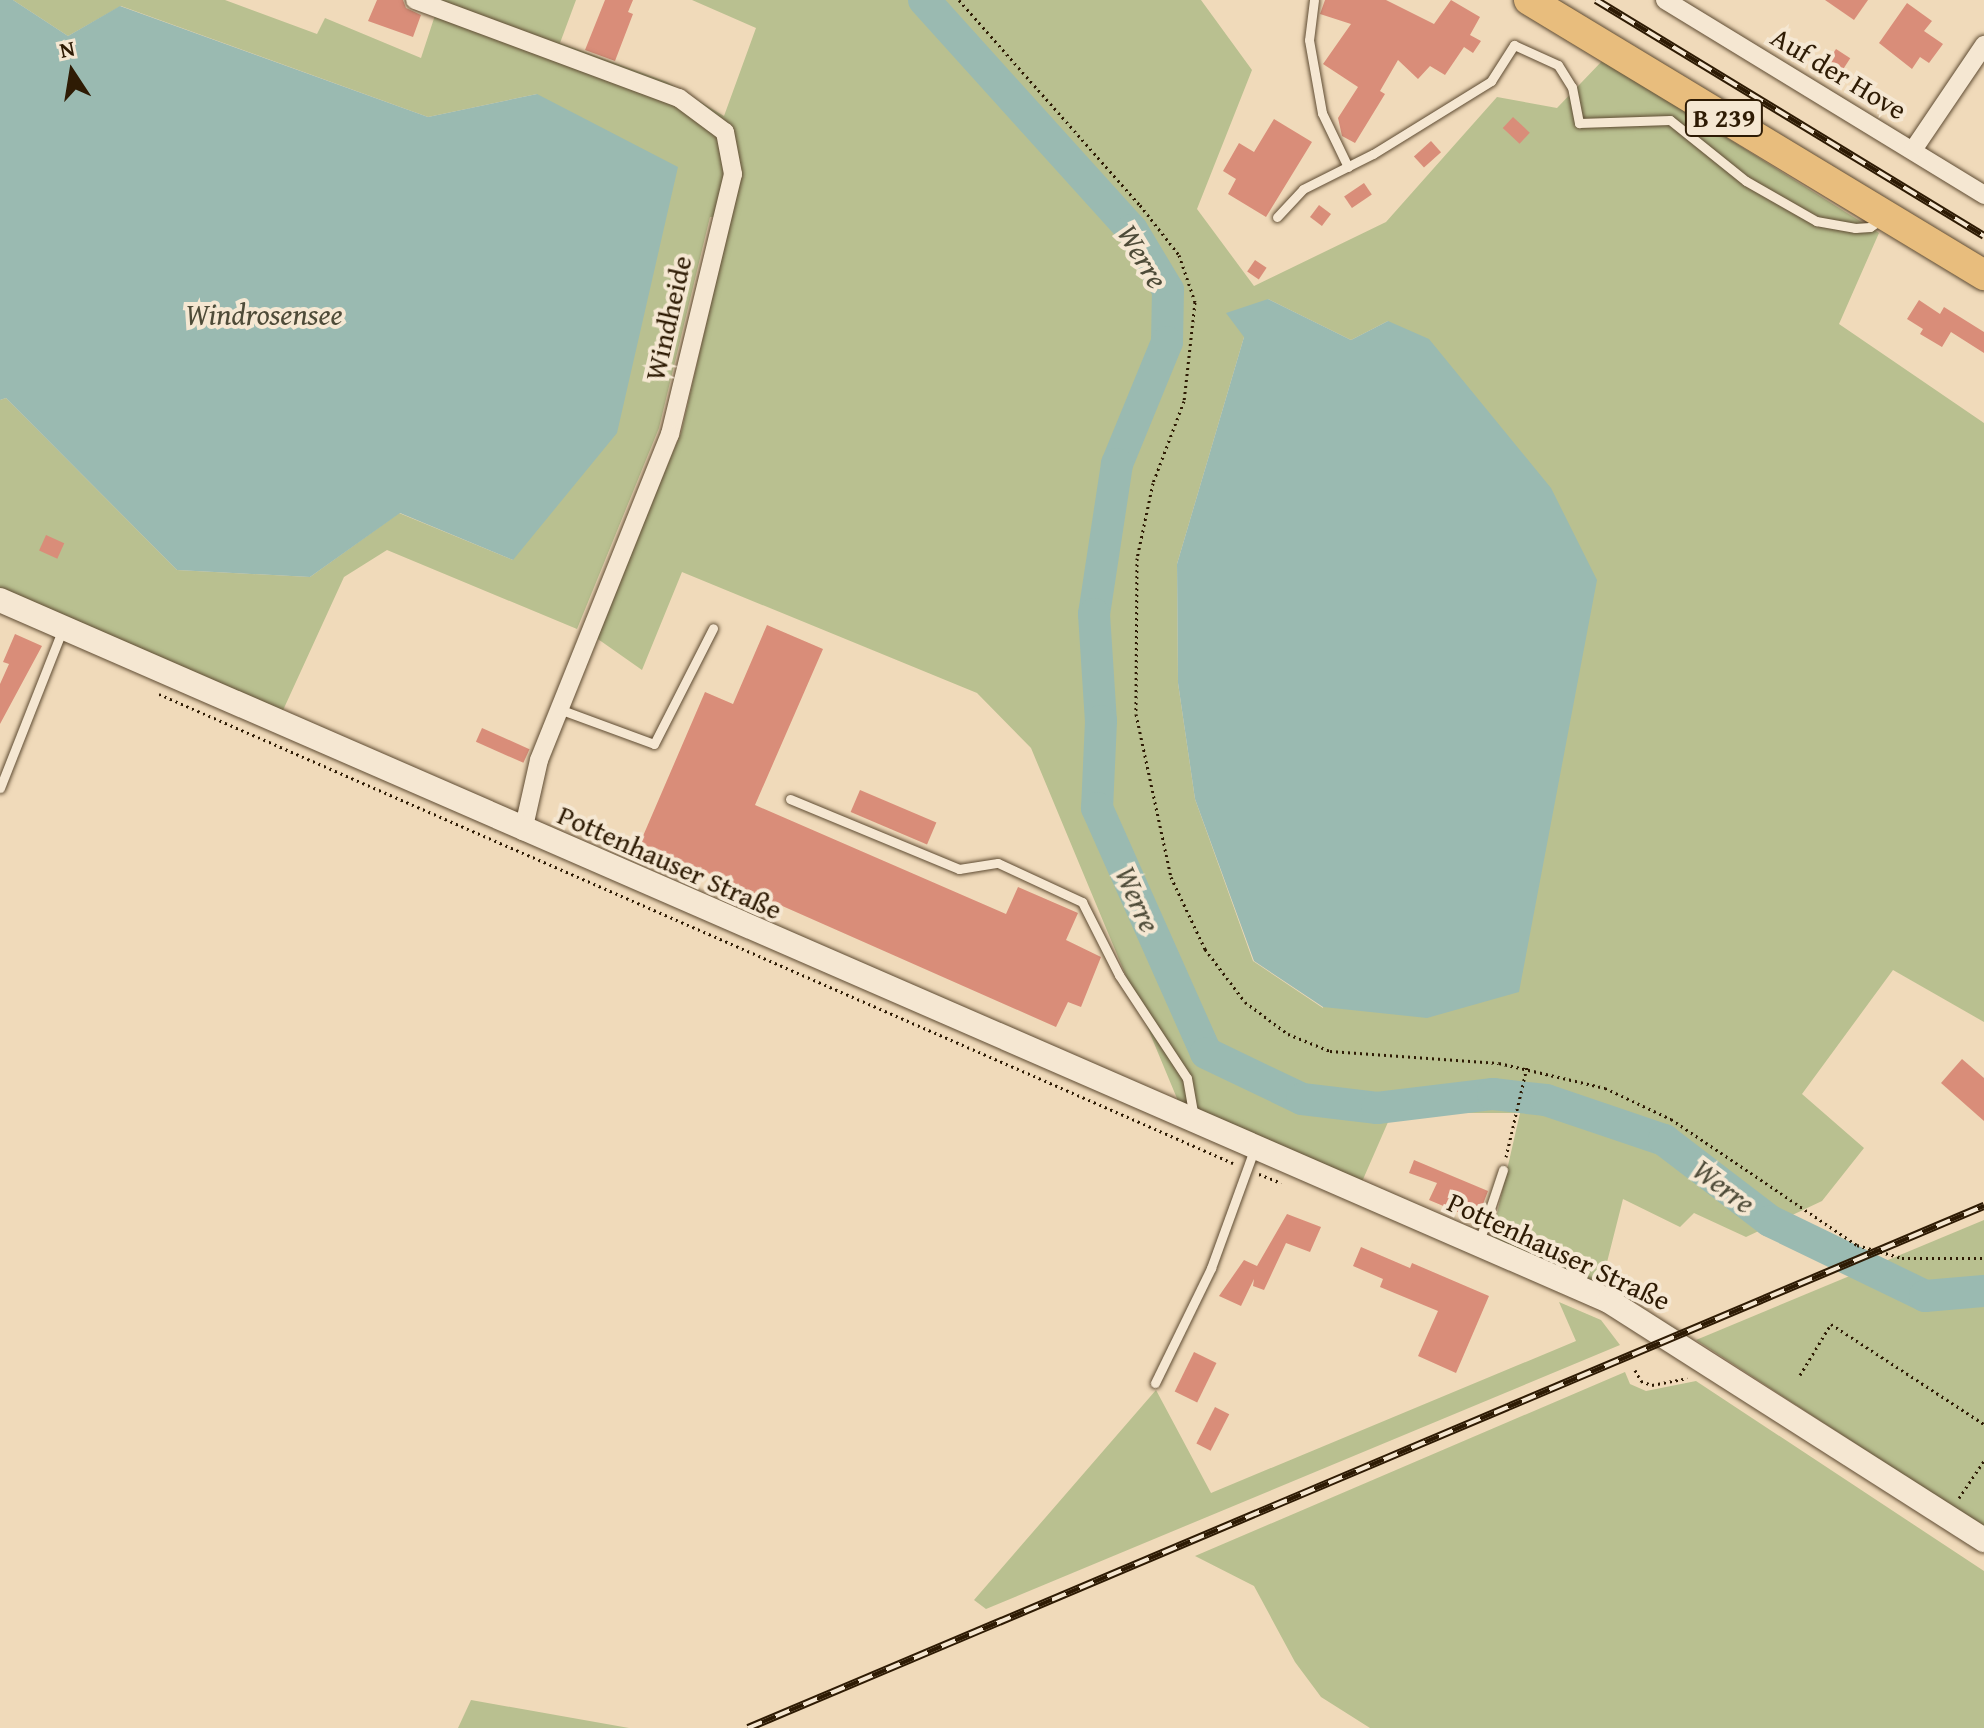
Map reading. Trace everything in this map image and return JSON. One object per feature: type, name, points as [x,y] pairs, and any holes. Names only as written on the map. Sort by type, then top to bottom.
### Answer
[{"type":"main road","name":"B 239","points":[[1529,0],[1984,275]]},
{"type":"street","name":"Windheide","points":[[415,0],[679,98],[725,132],[733,174],[670,434],[539,760],[523,831]]},
{"type":"street","name":"Auf der Hove","points":[[1665,0],[1984,195]]},
{"type":"street","points":[[1913,150],[1984,45]]},
{"type":"street","name":"Pottenhauser Straße","points":[[0,600],[1194,1124],[1249,1159],[1478,1245],[1655,1326],[1984,1540]]},
{"type":"lane","points":[[1314,0],[1309,40],[1322,113],[1348,167]]},
{"type":"lane","points":[[1277,217],[1303,189],[1348,167],[1491,81],[1514,45],[1558,65],[1572,87],[1579,123],[1670,120],[1746,181],[1816,221],[1870,227],[1886,215]]},
{"type":"lane","points":[[0,788],[63,628]]},
{"type":"lane","points":[[559,709],[654,744],[713,628]]},
{"type":"lane","points":[[790,799],[959,869],[998,863],[1082,902],[1119,975],[1187,1078],[1194,1124]]},
{"type":"lane","points":[[1155,1383],[1211,1268],[1249,1159]]},
{"type":"lane","points":[[1478,1245],[1495,1206],[1503,1170]]},
{"type":"path","points":[[959,0],[1140,205],[1179,255],[1195,302],[1184,401],[1153,483],[1137,558],[1136,714],[1171,877],[1205,949],[1245,1002],[1288,1034],[1330,1051],[1384,1058],[1441,1055],[1527,1067],[1605,1088],[1671,1119],[1731,1165],[1857,1245],[1902,1258],[1984,1258]]},
{"type":"path","points":[[150,690],[1249,1159],[1285,1185]]},
{"type":"path","points":[[1503,1170],[1527,1067]]},
{"type":"path","points":[[1800,1375],[1831,1324],[1984,1424]]},
{"type":"path","points":[[1947,1516],[1984,1461]]},
{"type":"green space","points":[[13,0],[225,0],[317,34],[325,18],[421,58],[440,0],[576,0],[560,43],[667,82],[724,116],[756,28],[692,0],[1201,0],[1252,70],[1197,209],[1254,286],[1386,222],[1497,97],[1557,108],[1603,60],[1879,233],[1839,324],[1984,423],[1984,1022],[1893,970],[1802,1094],[1864,1148],[1822,1201],[1746,1237],[1694,1213],[1680,1227],[1623,1199],[1601,1286],[1491,1240],[1520,1113],[1392,1113],[1361,1184],[1181,1108],[1031,748],[977,693],[682,572],[642,670],[595,637],[681,433],[731,217],[710,217],[659,428],[577,629],[387,550],[344,577],[279,719],[0,593],[0,400],[6,398],[177,570],[310,577],[399,513],[513,560],[537,94],[428,117],[121,6],[68,36]],"holes":[[[1268,299],[1351,340],[1388,321],[1323,1008],[1253,961],[1195,799],[1178,683],[1177,564],[1244,337]]]},
{"type":"green space","points":[[1984,1220],[1984,1527],[1696,1340]]},
{"type":"green space","points":[[1559,1302],[1601,1320],[1620,1345],[986,1609],[974,1600],[1156,1390],[1211,1493],[1576,1341]]},
{"type":"green space","points":[[1625,1372],[1630,1384],[1646,1391],[1696,1381],[1984,1571],[1984,1728],[1370,1728],[1321,1697],[1295,1662],[1254,1586],[1195,1556]]},
{"type":"green space","points":[[471,1700],[629,1728],[458,1728]]},
{"type":"water","name":"Windrosensee","points":[[0,0],[13,0],[68,36],[120,6],[428,117],[537,94],[678,167],[617,433],[513,560],[400,513],[310,577],[177,570],[6,398],[0,400]]},
{"type":"water","points":[[1268,299],[1351,340],[1388,321],[1429,339],[1551,488],[1597,580],[1519,992],[1427,1018],[1323,1007],[1254,961],[1195,799],[1178,683],[1177,564],[1244,337],[1226,313]]},
{"type":"building","points":[[377,0],[403,0],[406,8],[421,15],[413,37],[368,21]]},
{"type":"building","points":[[605,0],[633,0],[628,12],[633,14],[615,61],[585,50]]},
{"type":"building","points":[[1325,0],[1386,0],[1434,24],[1451,0],[1480,17],[1470,35],[1481,41],[1473,53],[1464,47],[1445,75],[1430,66],[1418,79],[1398,60],[1380,91],[1385,94],[1355,143],[1342,136],[1338,118],[1358,87],[1323,64],[1351,24],[1320,14]]},
{"type":"building","points":[[1825,0],[1868,0],[1854,20]]},
{"type":"building","points":[[1907,3],[1932,21],[1924,31],[1943,44],[1929,63],[1920,57],[1912,69],[1879,43]]},
{"type":"building","points":[[1836,49],[1850,58],[1841,73],[1827,63]]},
{"type":"building","points":[[1513,117],[1530,133],[1520,144],[1503,128]]},
{"type":"building","points":[[1274,119],[1312,142],[1266,217],[1228,194],[1236,179],[1223,171],[1239,143],[1254,152]]},
{"type":"building","points":[[1431,141],[1441,152],[1424,168],[1414,156]]},
{"type":"building","points":[[1364,183],[1372,195],[1352,208],[1344,196]]},
{"type":"building","points":[[1319,205],[1331,214],[1322,226],[1310,217]]},
{"type":"building","points":[[1255,260],[1267,268],[1259,279],[1247,272]]},
{"type":"building","points":[[1919,300],[1940,314],[1944,307],[1984,332],[1984,353],[1951,332],[1942,347],[1920,334],[1923,329],[1907,319]]},
{"type":"building","points":[[46,535],[64,543],[57,559],[39,551]]},
{"type":"building","points":[[767,625],[823,649],[755,805],[1006,914],[1018,887],[1078,913],[1066,940],[1101,957],[1081,1007],[1068,1002],[1056,1027],[640,843],[705,692],[733,704]]},
{"type":"building","points":[[15,634],[42,646],[0,724],[0,684],[9,664],[3,662]]},
{"type":"building","points":[[482,728],[530,749],[523,763],[476,742]]},
{"type":"building","points":[[860,790],[936,822],[927,845],[851,812]]},
{"type":"building","points":[[1962,1059],[1984,1078],[1984,1121],[1941,1083]]},
{"type":"building","points":[[1414,1160],[1488,1191],[1477,1220],[1429,1200],[1437,1183],[1409,1173]]},
{"type":"building","points":[[1287,1214],[1321,1227],[1310,1252],[1286,1243],[1264,1290],[1253,1286],[1254,1279],[1241,1306],[1219,1296],[1244,1260],[1257,1266]]},
{"type":"building","points":[[1361,1247],[1410,1268],[1412,1263],[1489,1296],[1456,1373],[1418,1356],[1438,1311],[1380,1287],[1383,1279],[1353,1266]]},
{"type":"building","points":[[1194,1352],[1216,1363],[1197,1403],[1175,1392]]},
{"type":"building","points":[[1215,1407],[1229,1414],[1211,1451],[1196,1444]]},
{"type":"waterway","name":"Werre","points":[[924,0],[1132,230],[1168,290],[1167,342],[1117,464],[1094,614],[1101,721],[1097,808],[1206,1053],[1302,1099],[1377,1108],[1493,1094],[1546,1100],[1664,1140],[1770,1221],[1925,1296],[1984,1291]]},
{"type":"railway","points":[[1596,0],[1984,236]]},
{"type":"railway","points":[[748,1728],[1984,1206]]}]
